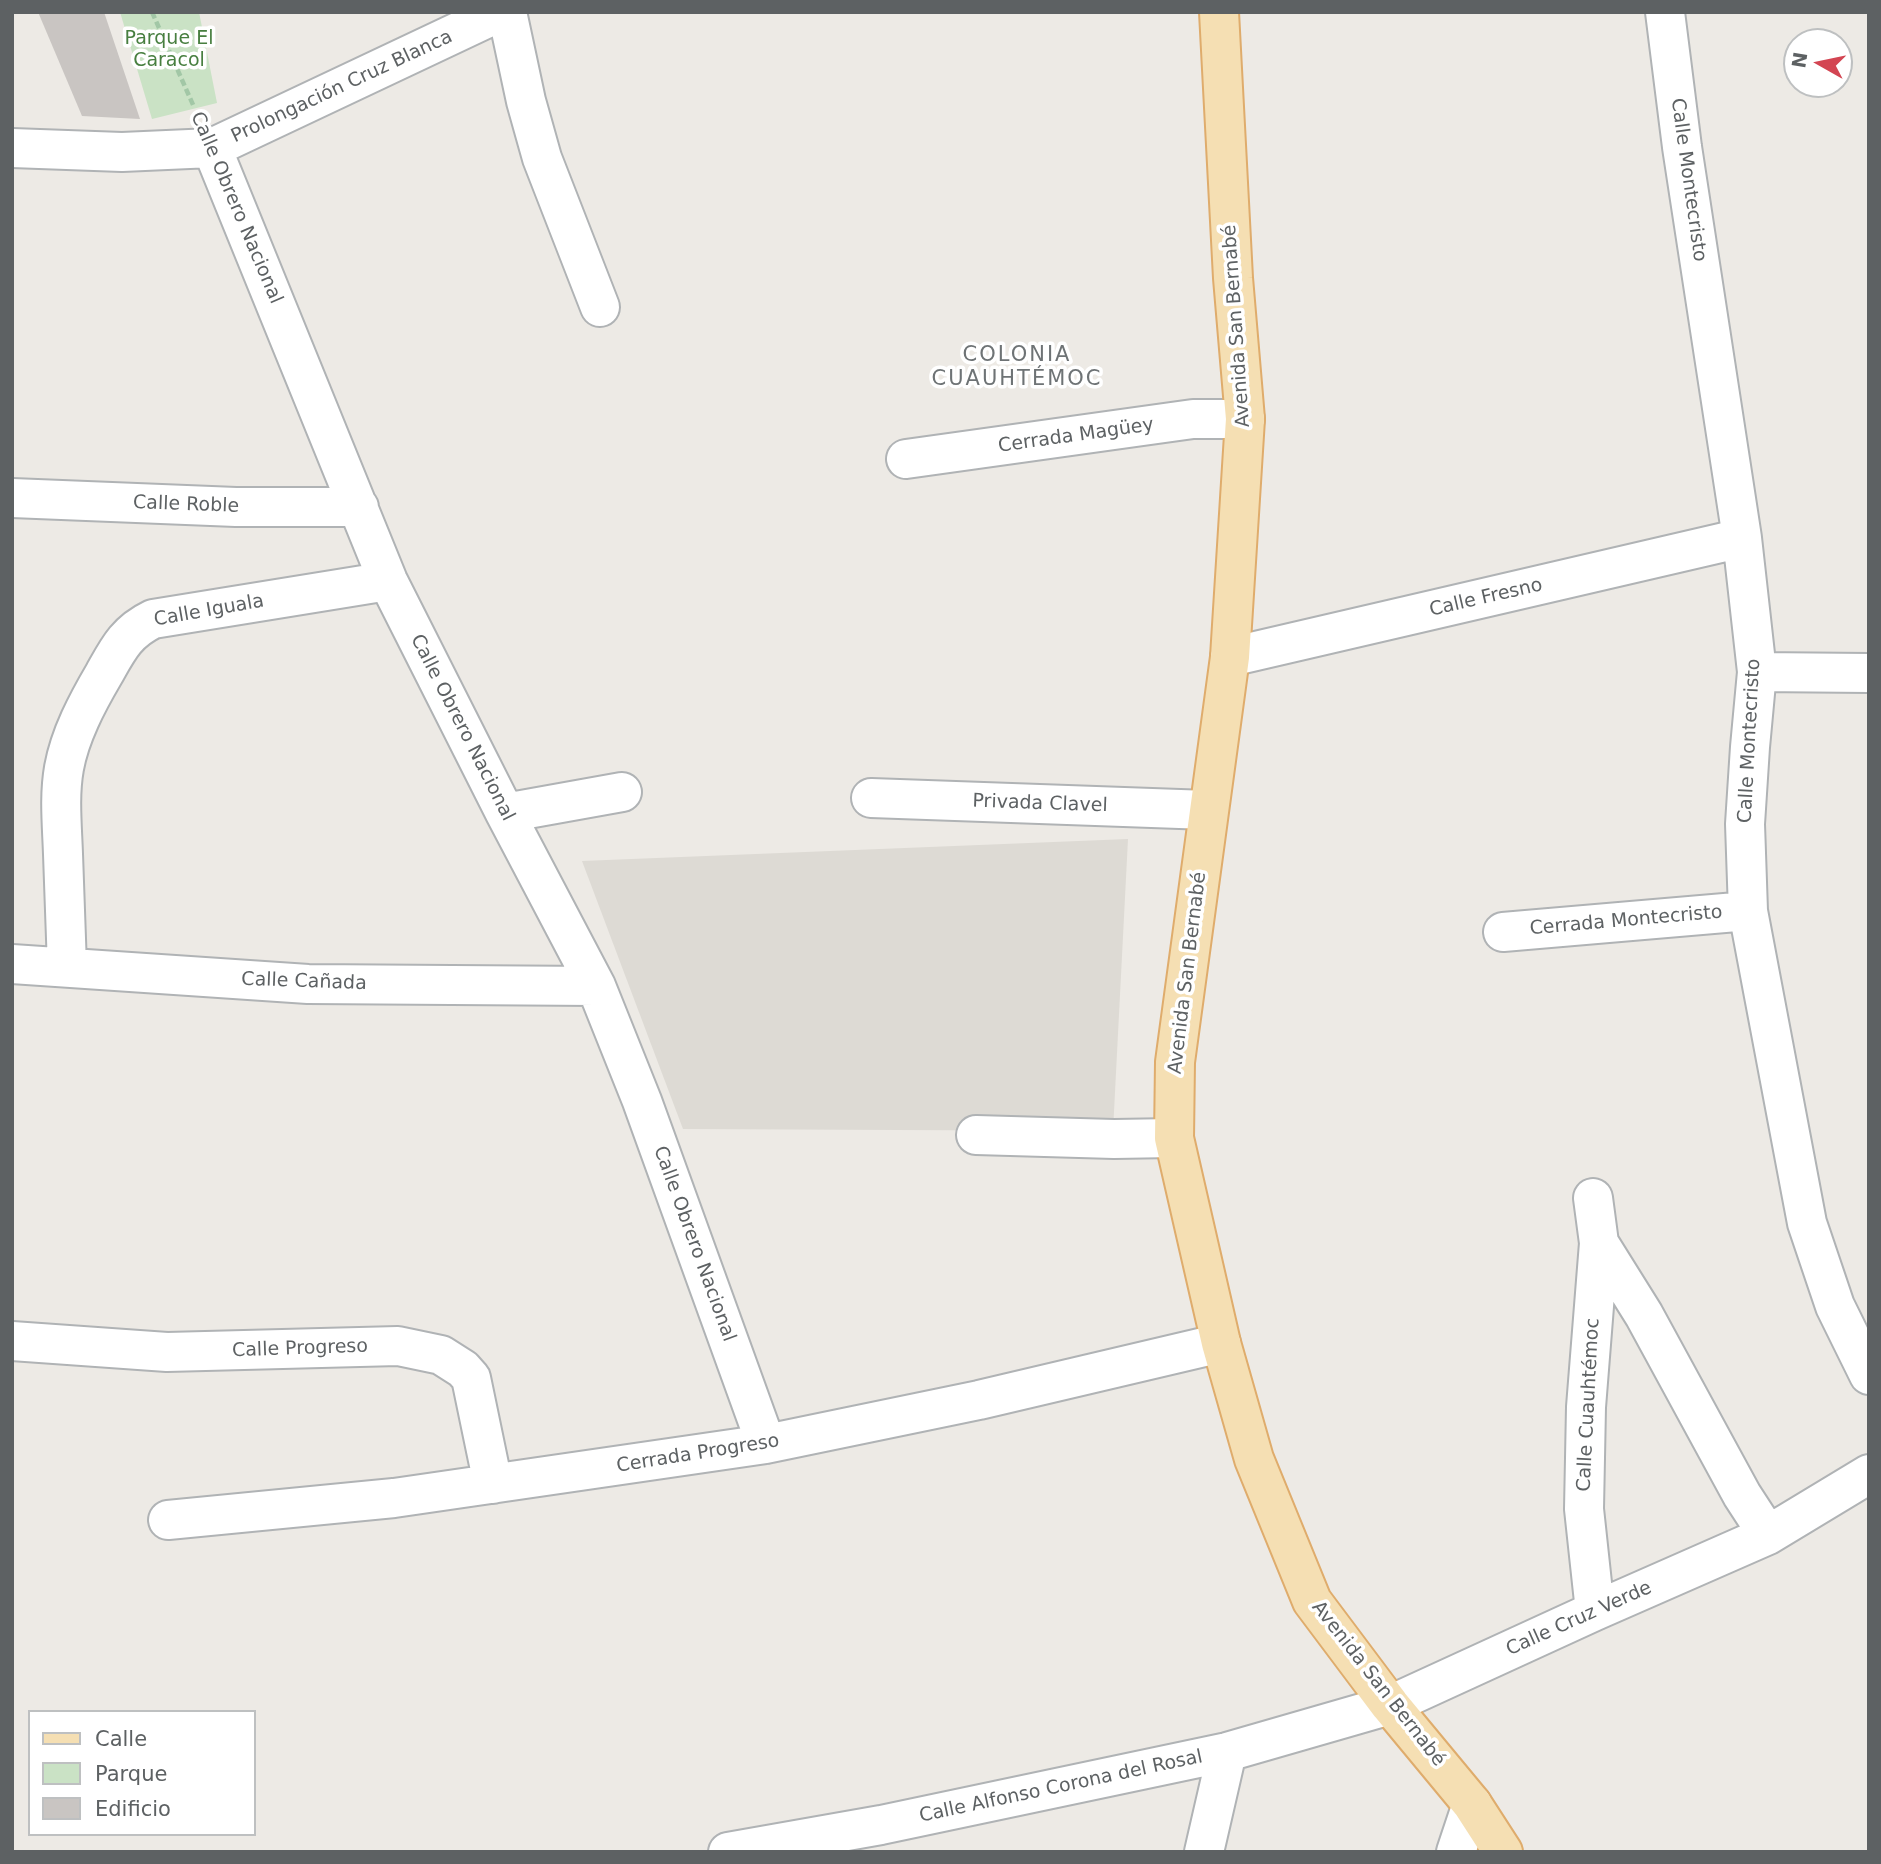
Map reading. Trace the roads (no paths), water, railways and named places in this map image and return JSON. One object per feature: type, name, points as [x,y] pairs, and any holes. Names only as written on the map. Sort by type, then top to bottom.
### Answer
[{"type":"main road","name":"Avenida San Bernabé","points":[[1219,12],[1233,278],[1245,419],[1230,657],[1175,1062],[1174,1138],[1220,1343],[1254,1459],[1312,1601],[1390,1705],[1472,1804],[1503,1852]]},
{"type":"street","name":"Prolongación Cruz Blanca","points":[[12,148],[122,152],[212,148],[500,12]]},
{"type":"street","points":[[507,12],[526,101],[542,158],[600,307]]},
{"type":"street","name":"Calle Montecristo","points":[[1665,12],[1682,147],[1742,538],[1757,672],[1745,824],[1748,911],[1807,1223],[1835,1306],[1869,1375]]},
{"type":"street","name":"Calle Obrero Nacional","points":[[212,148],[388,581],[596,986],[642,1101],[766,1444]]},
{"type":"street","name":"Cerrada Magüey","points":[[906,459],[1194,419],[1245,419]]},
{"type":"street","name":"Calle Roble","points":[[12,498],[236,507],[359,507]]},
{"type":"street","name":"Calle Fresno","points":[[1230,657],[1742,538]]},
{"type":"street","name":"Calle Iguala","points":[[68,967],[61,805],[64,767],[90,698],[128,635],[138,626],[153,619],[388,581]]},
{"type":"street","points":[[1757,672],[1869,673]]},
{"type":"street","points":[[505,813],[622,792]]},
{"type":"street","name":"Privada Clavel","points":[[871,798],[1208,810]]},
{"type":"street","name":"Cerrada Montecristo","points":[[1503,932],[1748,911]]},
{"type":"street","name":"Calle Cañada","points":[[12,964],[308,985],[596,986]]},
{"type":"street","points":[[976,1135],[1174,1138]]},
{"type":"street","name":"Calle Cuauhtémoc","points":[[1592,1198],[1599,1243],[1584,1451],[1584,1509],[1595,1612]]},
{"type":"street","points":[[1599,1243],[1644,1315],[1742,1495],[1768,1535]]},
{"type":"street","name":"Calle Progreso","points":[[12,1341],[167,1352],[397,1346],[441,1355],[463,1369],[471,1378],[493,1484]]},
{"type":"street","name":"Cerrada Progreso","points":[[168,1520],[394,1498],[766,1444],[979,1400],[1220,1343]]},
{"type":"street","name":"Calle Cruz Verde","points":[[1390,1705],[1768,1535],[1869,1474]]},
{"type":"street","name":"Calle Alfonso Corona del Rosal","points":[[727,1852],[882,1838],[1227,1752],[1390,1705]]},
{"type":"street","points":[[1204,1852],[1227,1752]]},
{"type":"street","points":[[1456,1852],[1472,1804]]},
{"type":"district","name":"COLONIA CUAUHTÉMOC","points":[[1017,368]]},
{"type":"park label","name":"Parque El Caracol","points":[[169,50]]}]
